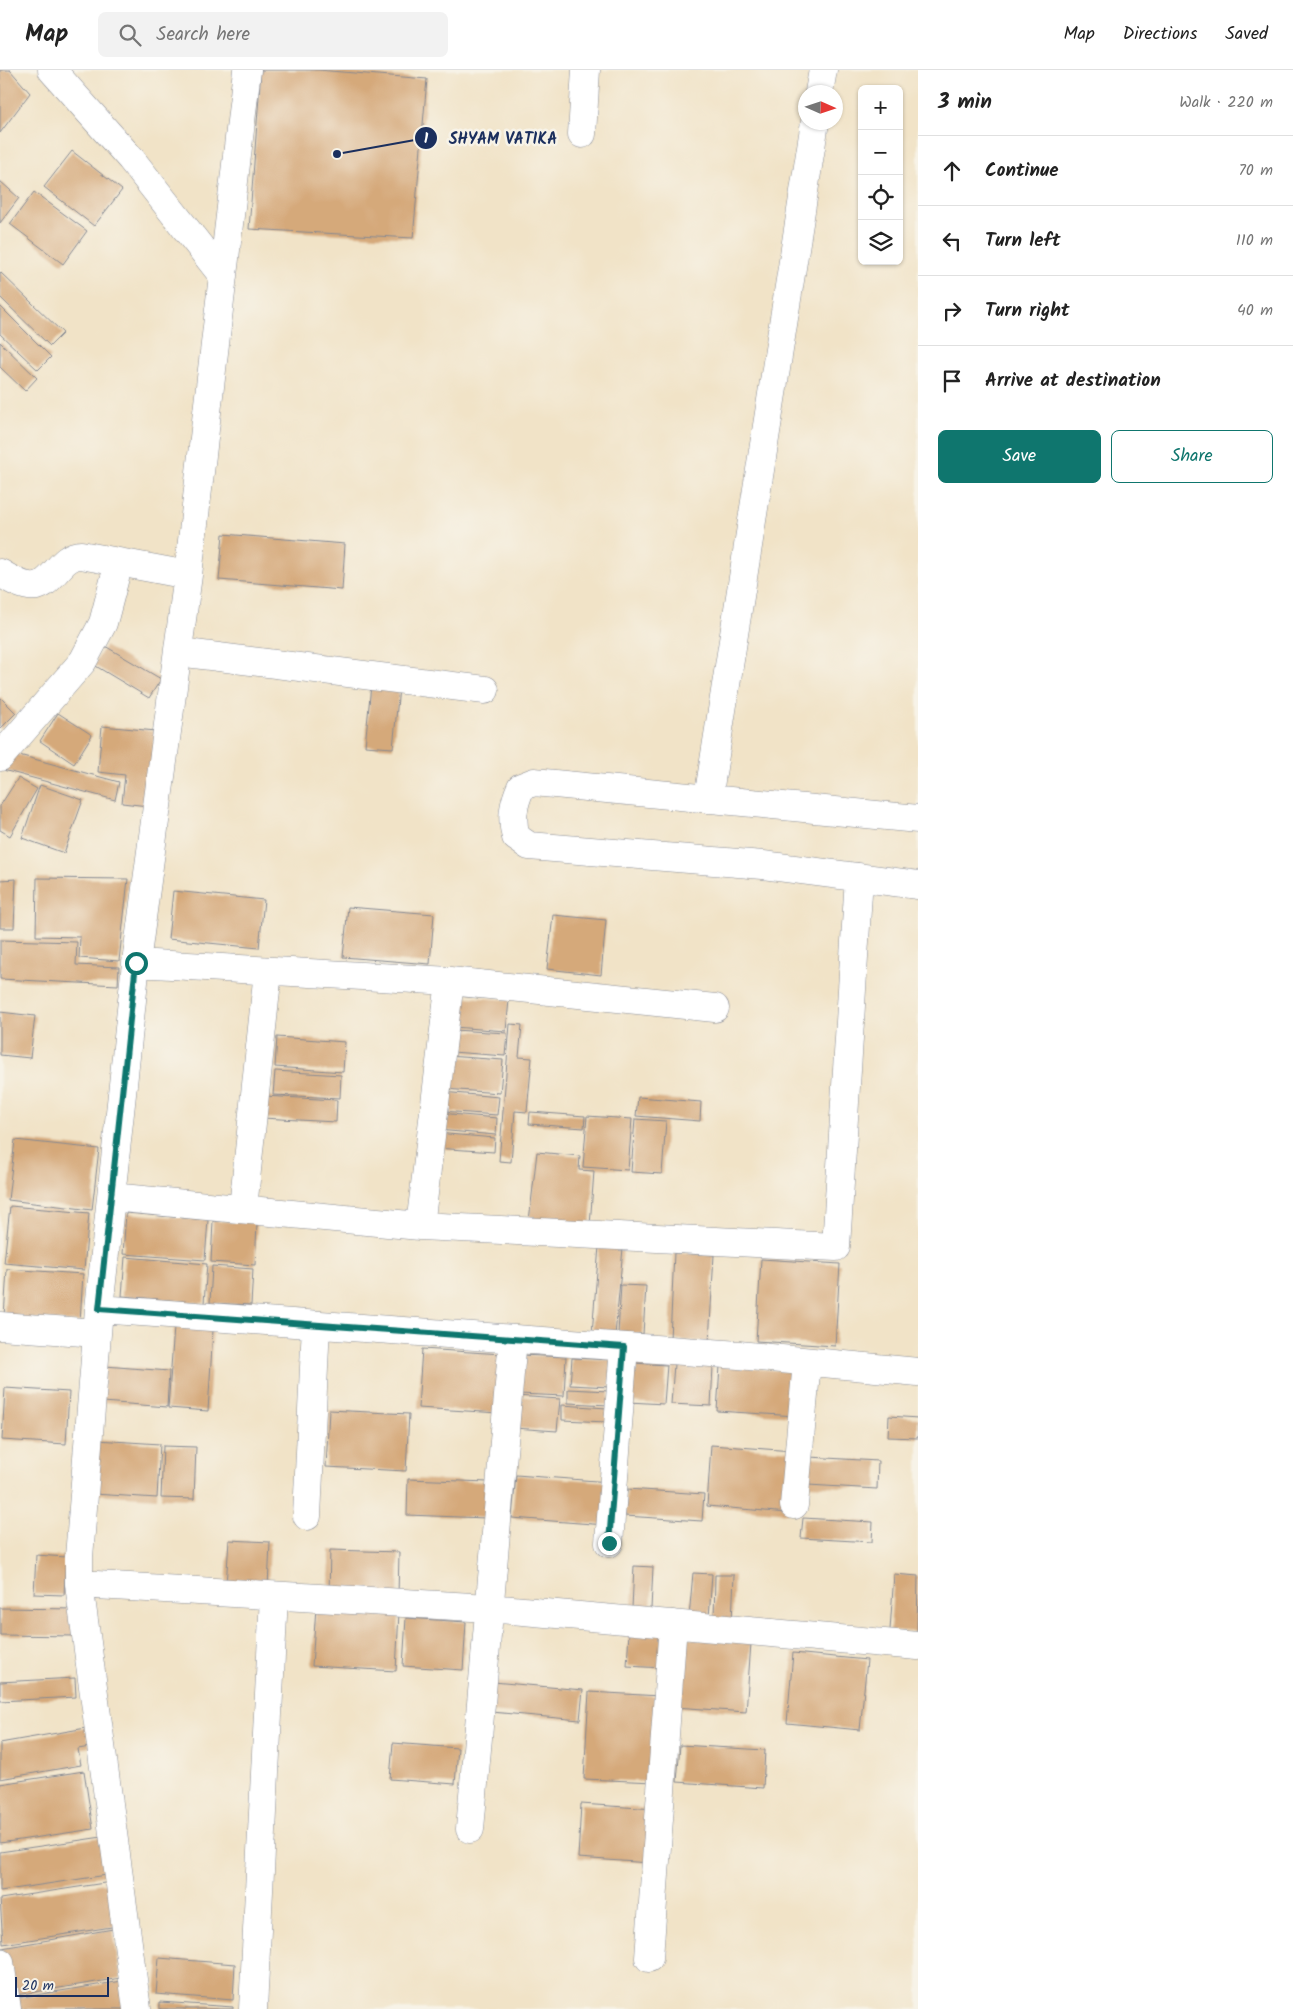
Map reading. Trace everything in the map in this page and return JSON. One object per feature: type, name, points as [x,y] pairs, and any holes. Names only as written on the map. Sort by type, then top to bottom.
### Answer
[{"type":"street","points":[[52,70],[131,159],[223,276]]},
{"type":"street","points":[[138,2009],[79,1584],[86,1454],[98,1321],[136,963],[188,575],[247,70]]},
{"type":"street","points":[[582,134],[586,70]]},
{"type":"street","points":[[820,85],[823,70]]},
{"type":"street","points":[[708,799],[813,130]]},
{"type":"street","points":[[0,573],[21,584],[36,587],[43,584],[73,555],[188,575]]},
{"type":"street","points":[[0,757],[83,661],[103,623],[118,562]]},
{"type":"street","points":[[178,652],[485,690]]},
{"type":"street","points":[[918,819],[534,782],[521,787],[514,804],[512,821],[516,837],[529,846],[763,865],[918,885]]},
{"type":"street","points":[[111,1196],[420,1226],[836,1247],[859,877]]},
{"type":"street","points":[[136,963],[450,982],[714,1008]]},
{"type":"street","points":[[242,1208],[268,971]]},
{"type":"street","points":[[420,1226],[450,982]]},
{"type":"street","points":[[0,1326],[98,1321],[316,1325],[739,1355],[918,1372]]},
{"type":"street","points":[[307,1516],[316,1325]]},
{"type":"street","points":[[470,1829],[513,1339]]},
{"type":"street","points":[[609,1543],[624,1347]]},
{"type":"street","points":[[794,1505],[807,1362]]},
{"type":"street","points":[[79,1584],[489,1608],[918,1646]]},
{"type":"street","points":[[253,2009],[274,1596]]},
{"type":"street","points":[[649,1958],[673,1624]]},
{"type":"street","points":[[0,1962],[7,2009]]},
{"type":"building","points":[[0,70],[10,70],[30,93],[0,133]]},
{"type":"building","points":[[261,70],[318,70],[427,79],[413,238],[249,229]]},
{"type":"building","points":[[72,151],[122,190],[94,226],[44,187]]},
{"type":"building","points":[[0,181],[19,198],[0,223]]},
{"type":"building","points":[[34,192],[87,231],[63,264],[10,224]]},
{"type":"building","points":[[0,272],[63,333],[50,346],[0,297]]},
{"type":"building","points":[[0,306],[51,357],[38,370],[0,334]]},
{"type":"building","points":[[0,342],[37,378],[25,391],[0,367]]},
{"type":"building","points":[[223,534],[345,544],[342,590],[219,580]]},
{"type":"building","points":[[105,646],[161,679],[149,698],[94,665]]},
{"type":"building","points":[[371,685],[399,688],[393,748],[365,746]]},
{"type":"building","points":[[0,697],[16,713],[0,729]]},
{"type":"building","points":[[58,713],[92,735],[74,764],[40,741]]},
{"type":"building","points":[[102,726],[156,731],[148,806],[122,803],[125,775],[98,772]]},
{"type":"building","points":[[8,752],[119,782],[115,800],[3,770]]},
{"type":"building","points":[[18,778],[37,789],[10,836],[0,830],[0,806]]},
{"type":"building","points":[[40,785],[83,800],[64,853],[22,838]]},
{"type":"building","points":[[37,878],[128,879],[119,961],[79,958],[80,937],[36,936]]},
{"type":"building","points":[[16,879],[14,928],[0,928],[0,880]]},
{"type":"building","points":[[173,891],[264,900],[259,948],[168,939]]},
{"type":"building","points":[[348,907],[434,914],[430,964],[343,957]]},
{"type":"building","points":[[553,915],[606,920],[601,975],[547,969]]},
{"type":"building","points":[[0,940],[77,942],[76,965],[119,967],[118,985],[0,979]]},
{"type":"building","points":[[455,996],[509,1000],[506,1031],[453,1027]]},
{"type":"building","points":[[0,1012],[35,1016],[30,1058],[0,1055]]},
{"type":"building","points":[[510,1024],[522,1025],[519,1057],[532,1058],[527,1112],[515,1111],[511,1162],[499,1161]]},
{"type":"building","points":[[453,1030],[507,1033],[505,1056],[452,1052]]},
{"type":"building","points":[[277,1037],[345,1042],[343,1072],[275,1067]]},
{"type":"building","points":[[447,1056],[503,1060],[500,1093],[444,1089]]},
{"type":"building","points":[[275,1071],[341,1075],[340,1098],[273,1095]]},
{"type":"building","points":[[442,1092],[499,1097],[497,1115],[441,1111]]},
{"type":"building","points":[[263,1096],[337,1100],[336,1122],[262,1118]]},
{"type":"building","points":[[638,1097],[701,1102],[700,1121],[636,1116]]},
{"type":"building","points":[[530,1112],[585,1116],[584,1128],[529,1124]]},
{"type":"building","points":[[439,1113],[497,1118],[496,1135],[437,1130]]},
{"type":"building","points":[[587,1116],[632,1119],[628,1170],[583,1167]]},
{"type":"building","points":[[635,1119],[666,1121],[662,1174],[631,1172]]},
{"type":"building","points":[[436,1133],[495,1138],[494,1152],[435,1148]]},
{"type":"building","points":[[15,1140],[99,1149],[92,1210],[8,1200]]},
{"type":"building","points":[[537,1152],[580,1156],[579,1170],[594,1171],[590,1226],[529,1221]]},
{"type":"building","points":[[10,1206],[89,1213],[84,1270],[4,1263]]},
{"type":"building","points":[[126,1213],[208,1220],[205,1260],[123,1254]]},
{"type":"building","points":[[213,1221],[257,1223],[255,1265],[211,1262]]},
{"type":"building","points":[[599,1246],[623,1248],[615,1336],[592,1334]]},
{"type":"building","points":[[674,1253],[714,1255],[709,1342],[670,1339]]},
{"type":"building","points":[[125,1257],[207,1264],[204,1303],[122,1296]]},
{"type":"building","points":[[761,1259],[840,1264],[835,1346],[756,1341]]},
{"type":"building","points":[[212,1266],[253,1269],[251,1305],[210,1303]]},
{"type":"building","points":[[7,1269],[83,1274],[80,1322],[4,1317]]},
{"type":"building","points":[[621,1285],[646,1286],[643,1334],[618,1333]]},
{"type":"building","points":[[174,1327],[213,1330],[208,1411],[168,1408]]},
{"type":"building","points":[[422,1349],[502,1354],[499,1413],[418,1408]]},
{"type":"building","points":[[520,1355],[566,1357],[564,1396],[519,1394]]},
{"type":"building","points":[[572,1358],[611,1360],[610,1387],[570,1385]]},
{"type":"building","points":[[632,1363],[667,1365],[664,1404],[629,1402]]},
{"type":"building","points":[[674,1364],[713,1366],[711,1406],[671,1404]]},
{"type":"building","points":[[105,1366],[169,1371],[167,1407],[103,1402]]},
{"type":"building","points":[[720,1366],[799,1372],[796,1416],[717,1411]]},
{"type":"building","points":[[5,1388],[69,1392],[66,1444],[2,1440]]},
{"type":"building","points":[[568,1389],[609,1391],[609,1405],[568,1403]]},
{"type":"building","points":[[516,1396],[560,1399],[557,1431],[514,1428]]},
{"type":"building","points":[[562,1405],[607,1408],[607,1422],[562,1420]]},
{"type":"building","points":[[329,1410],[409,1414],[406,1471],[326,1467]]},
{"type":"building","points":[[889,1416],[918,1418],[918,1438],[888,1437]]},
{"type":"building","points":[[97,1440],[160,1444],[157,1498],[94,1494]]},
{"type":"building","points":[[711,1445],[793,1451],[788,1513],[707,1506]]},
{"type":"building","points":[[163,1446],[196,1447],[194,1499],[161,1498]]},
{"type":"building","points":[[809,1457],[878,1461],[877,1489],[808,1485]]},
{"type":"building","points":[[516,1475],[610,1482],[606,1525],[512,1518]]},
{"type":"building","points":[[408,1479],[488,1482],[486,1518],[407,1515]]},
{"type":"building","points":[[627,1489],[704,1494],[702,1521],[625,1516]]},
{"type":"building","points":[[803,1518],[873,1522],[872,1542],[801,1538]]},
{"type":"building","points":[[229,1540],[270,1542],[268,1588],[226,1586]]},
{"type":"building","points":[[330,1550],[399,1552],[398,1597],[329,1594]]},
{"type":"building","points":[[36,1555],[66,1557],[64,1595],[34,1594]]},
{"type":"building","points":[[634,1566],[653,1567],[651,1609],[632,1608]]},
{"type":"building","points":[[693,1573],[712,1574],[709,1618],[689,1617]]},
{"type":"building","points":[[894,1574],[918,1576],[917,1632],[890,1630]]},
{"type":"building","points":[[715,1575],[734,1575],[732,1622],[714,1621]]},
{"type":"building","points":[[316,1607],[399,1612],[396,1671],[312,1666]]},
{"type":"building","points":[[0,1608],[76,1609],[76,1636],[0,1635]]},
{"type":"building","points":[[406,1618],[466,1622],[463,1670],[403,1666]]},
{"type":"building","points":[[629,1632],[665,1634],[663,1668],[627,1666]]},
{"type":"building","points":[[679,1638],[751,1643],[746,1712],[675,1707]]},
{"type":"building","points":[[793,1653],[867,1660],[860,1730],[787,1723]]},
{"type":"building","points":[[75,1678],[76,1697],[0,1701],[0,1682]]},
{"type":"building","points":[[493,1682],[583,1690],[580,1720],[491,1712]]},
{"type":"building","points":[[589,1692],[660,1696],[655,1782],[584,1779]]},
{"type":"building","points":[[86,1728],[90,1747],[78,1749],[81,1765],[0,1779],[0,1743]]},
{"type":"building","points":[[393,1743],[458,1748],[455,1784],[390,1779]]},
{"type":"building","points":[[680,1745],[765,1750],[763,1788],[677,1782]]},
{"type":"building","points":[[84,1771],[93,1829],[0,1843],[0,1784]]},
{"type":"building","points":[[581,1804],[654,1809],[650,1863],[578,1858]]},
{"type":"building","points":[[102,1837],[107,1875],[0,1891],[0,1852]]},
{"type":"building","points":[[111,1882],[118,1926],[3,1944],[0,1899]]},
{"type":"building","points":[[113,1929],[121,1978],[10,1996],[2,1948]]},
{"type":"building","points":[[159,1958],[235,1964],[233,2000],[156,1994]]},
{"type":"building","points":[[122,1981],[126,2009],[13,2009],[11,1999]]},
{"type":"building","points":[[160,2002],[233,2007],[233,2009],[160,2009]]},
{"type":"place","name":"SHYAM VATIKA","points":[[337,154]]},
{"type":"route","points":[[136,963],[99,1309],[624,1347],[609,1543]]}]
